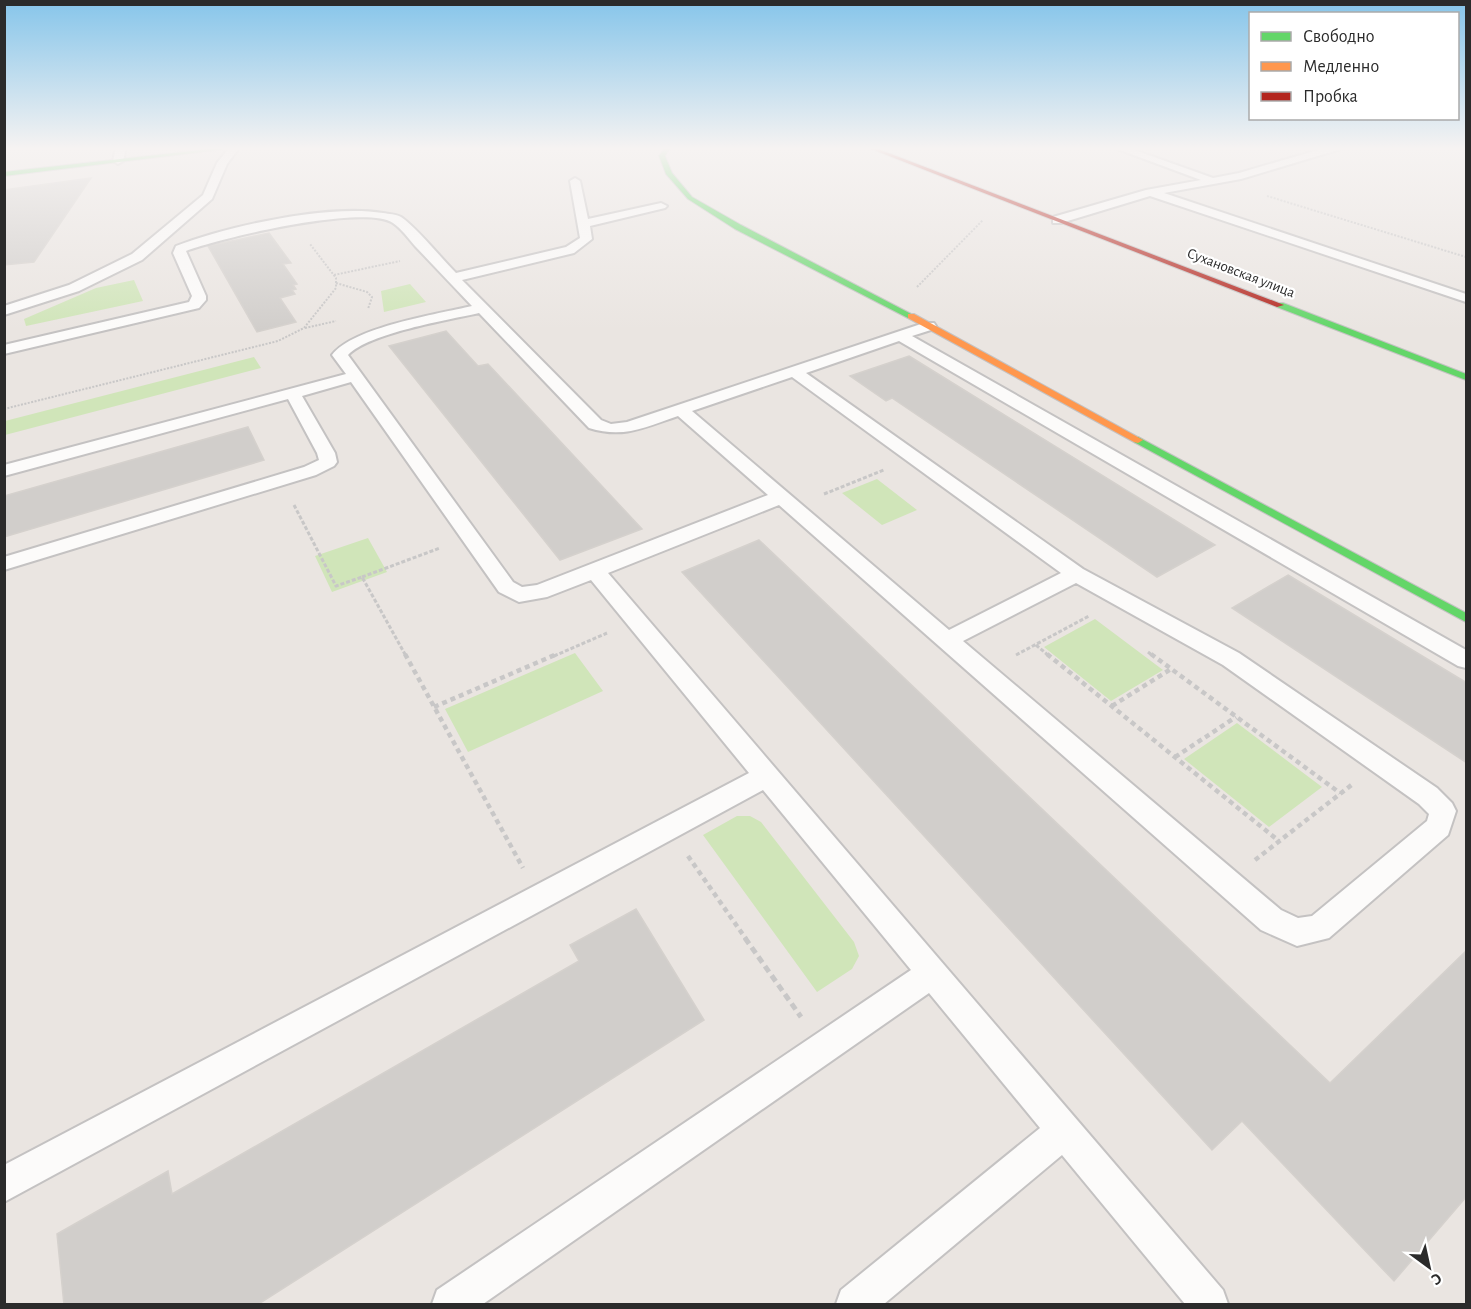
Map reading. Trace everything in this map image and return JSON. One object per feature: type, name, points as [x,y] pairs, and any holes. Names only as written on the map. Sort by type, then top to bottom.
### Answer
[{"type":"street","points":[[707,208],[738,227],[896,308],[1467,618]]},
{"type":"street","name":"Сухановская улица","points":[[1027,208],[1467,377]]},
{"type":"lane","points":[[4,311],[75,288],[137,257],[195,208]]},
{"type":"lane","points":[[452,278],[570,250],[586,239],[580,208]]},
{"type":"lane","points":[[583,224],[652,208]]},
{"type":"lane","points":[[1057,220],[1097,208]]},
{"type":"lane","points":[[1198,208],[1467,298]]},
{"type":"lane","points":[[4,350],[194,305],[200,300],[199,296],[179,253],[180,249],[188,244],[292,223],[357,215],[380,215],[396,219],[595,424],[610,429],[629,427],[929,326]]},
{"type":"lane","points":[[482,308],[366,337],[344,348],[340,355],[506,587],[519,595],[540,592],[787,502]]},
{"type":"lane","points":[[901,336],[1467,660]]},
{"type":"lane","points":[[681,410],[1271,920],[1297,932],[1319,928],[1439,827],[1443,811],[1428,796],[1231,659],[1076,574],[795,372]]},
{"type":"lane","points":[[4,471],[356,376]]},
{"type":"lane","points":[[4,564],[282,480],[310,471],[328,462],[326,453],[292,393]]},
{"type":"lane","points":[[595,571],[1209,1305]]},
{"type":"lane","points":[[947,640],[1076,574]]},
{"type":"lane","points":[[4,1184],[766,776]]},
{"type":"lane","points":[[451,1305],[932,973]]},
{"type":"lane","points":[[855,1305],[1064,1131]]},
{"type":"path","points":[[896,308],[995,208]]},
{"type":"path","points":[[1304,208],[1467,257]]},
{"type":"path","points":[[4,409],[278,341],[296,334],[304,328],[336,288],[336,283],[334,275],[292,223]]},
{"type":"path","points":[[334,275],[403,260]]},
{"type":"path","points":[[336,283],[368,292],[372,297],[368,307],[369,312]]},
{"type":"path","points":[[787,502],[915,458]]},
{"type":"path","points":[[282,480],[336,586],[470,537]]},
{"type":"path","points":[[362,577],[539,898]]},
{"type":"path","points":[[984,672],[1121,598]]},
{"type":"path","points":[[434,707],[636,620]]},
{"type":"path","points":[[1036,645],[1279,841]]},
{"type":"path","points":[[1143,648],[1340,793]]},
{"type":"path","points":[[1112,706],[1171,669]]},
{"type":"path","points":[[1175,757],[1236,717]]},
{"type":"path","points":[[1227,881],[1381,763]]},
{"type":"path","points":[[669,828],[822,1048]]},
{"type":"green space","points":[[134,280],[143,301],[26,326],[24,319],[96,288]]},
{"type":"green space","points":[[410,284],[426,302],[384,312],[381,291]]},
{"type":"green space","points":[[254,357],[261,368],[5,435],[5,421]]},
{"type":"green space","points":[[877,479],[917,510],[882,525],[842,493]]},
{"type":"green space","points":[[368,538],[387,572],[332,592],[315,556]]},
{"type":"green space","points":[[1095,619],[1163,670],[1111,701],[1044,647]]},
{"type":"green space","points":[[575,653],[603,691],[468,752],[445,709]]},
{"type":"green space","points":[[1237,723],[1322,787],[1269,827],[1184,759]]},
{"type":"green space","points":[[737,816],[750,816],[761,822],[854,942],[859,956],[852,969],[817,992],[703,835]]},
{"type":"building","points":[[4,208],[71,208],[34,262],[4,265]]},
{"type":"building","points":[[269,233],[291,263],[283,264],[297,284],[293,285],[296,289],[292,290],[295,294],[280,298],[296,322],[257,332],[208,246]]},
{"type":"building","points":[[446,331],[478,366],[488,364],[642,529],[560,560],[389,346]]},
{"type":"building","points":[[909,356],[1215,545],[1157,577],[892,398],[886,401],[850,376]]},
{"type":"building","points":[[248,427],[264,460],[4,537],[4,496]]},
{"type":"building","points":[[759,540],[1330,1083],[1467,950],[1467,1196],[1394,1281],[1242,1121],[1212,1150],[682,572]]},
{"type":"building","points":[[1288,575],[1467,683],[1467,763],[1232,608]]},
{"type":"building","points":[[636,909],[704,1020],[257,1305],[64,1305],[57,1234],[168,1171],[172,1194],[579,961],[570,945]]},
{"type":"traffic: fast","points":[[707,208],[738,227],[911,316]]},
{"type":"traffic: fast","points":[[1280,305],[1466,377]]},
{"type":"traffic: fast","points":[[1138,440],[1466,618]]},
{"type":"traffic: slow","points":[[911,316],[1138,440]]},
{"type":"traffic: jam","points":[[1028,208],[1280,305]]}]
